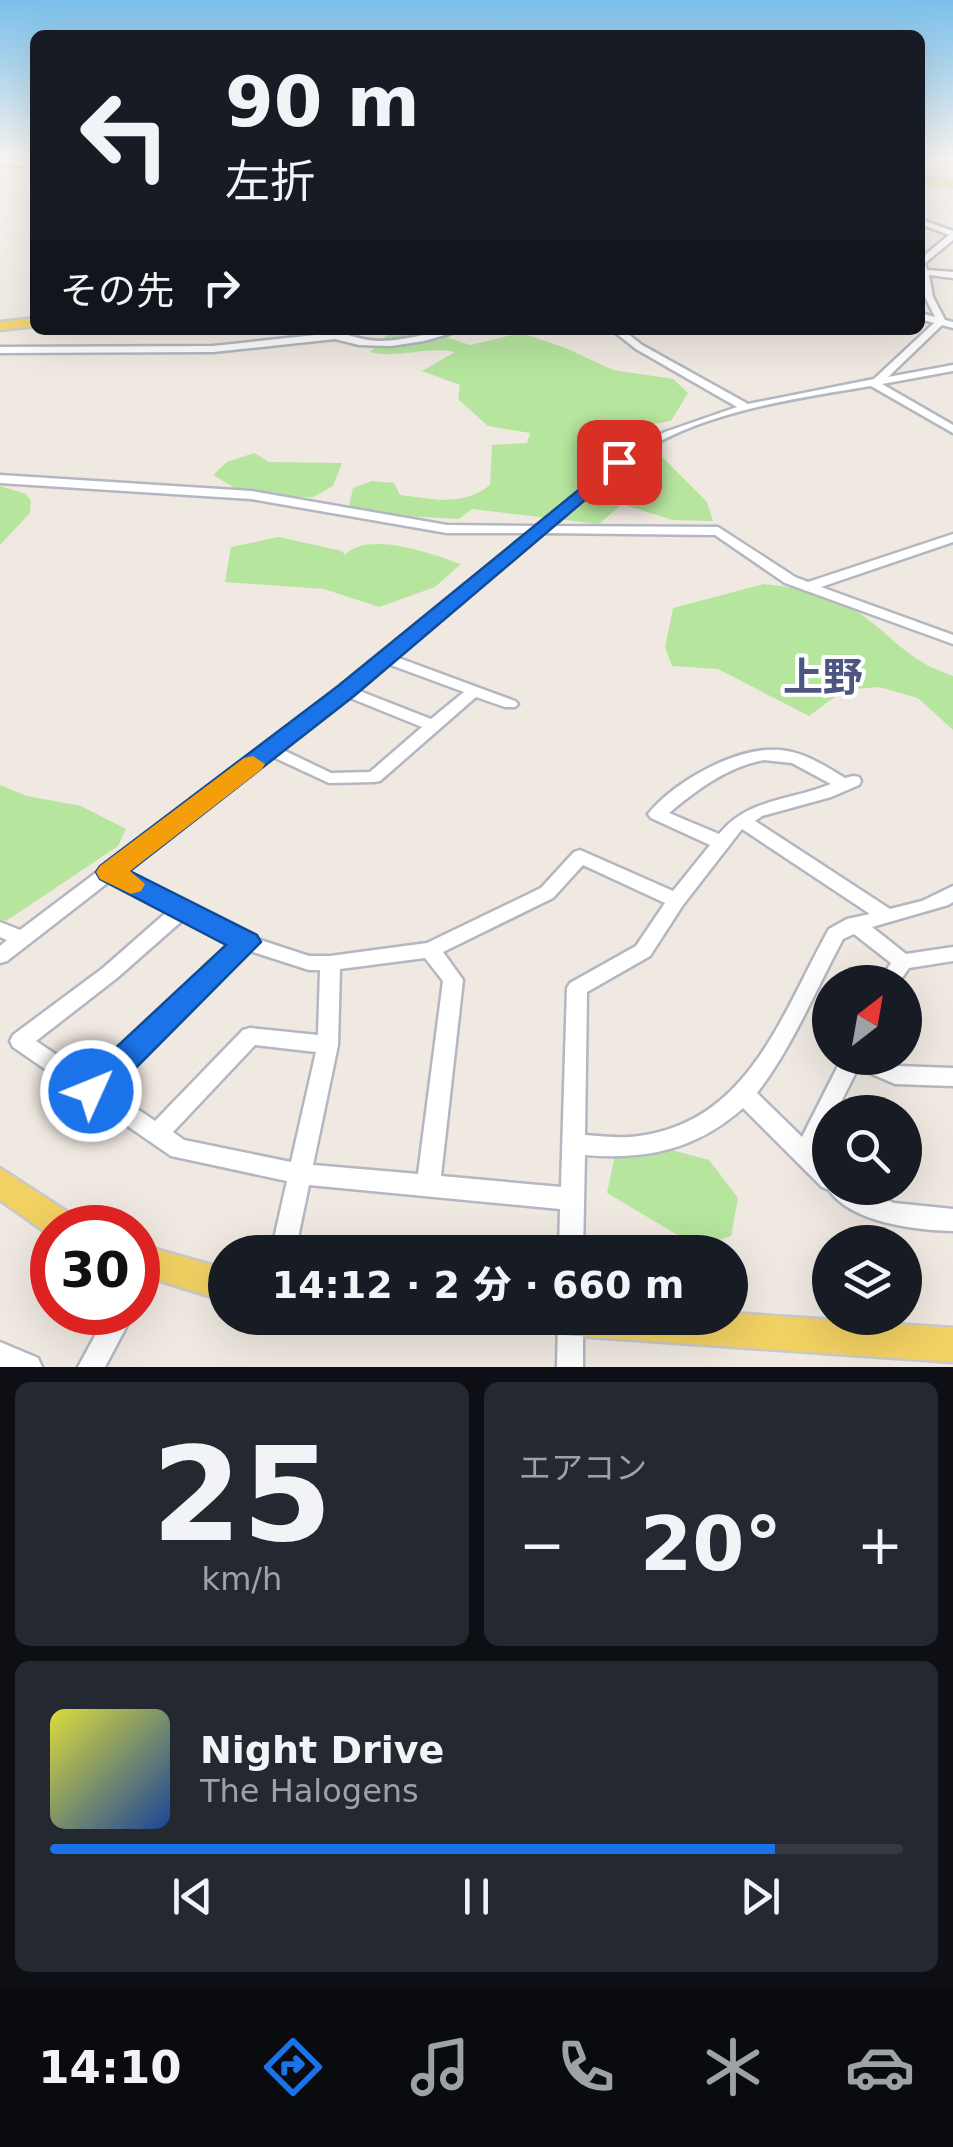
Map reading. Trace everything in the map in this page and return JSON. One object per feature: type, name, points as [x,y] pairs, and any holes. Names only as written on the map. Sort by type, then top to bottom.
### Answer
[{"type":"main road","points":[[0,326],[30,323]]},
{"type":"main road","points":[[0,1182],[33,1205]]},
{"type":"main road","points":[[160,1278],[208,1283]]},
{"type":"main road","points":[[748,1331],[953,1345]]},
{"type":"street","points":[[925,223],[953,235],[925,268]]},
{"type":"street","points":[[938,249],[953,250]]},
{"type":"street","points":[[925,272],[953,275]]},
{"type":"street","points":[[925,280],[941,320]]},
{"type":"street","points":[[925,317],[953,325]]},
{"type":"street","points":[[875,384],[941,320]]},
{"type":"street","points":[[0,350],[213,349],[336,336],[370,345],[428,335]]},
{"type":"street","points":[[624,335],[747,408]]},
{"type":"street","points":[[0,956],[346,691],[619,462],[647,444],[707,419],[747,408],[953,368]]},
{"type":"street","points":[[875,384],[953,430]]},
{"type":"street","points":[[0,479],[251,495],[446,529],[718,531],[774,570],[953,640]]},
{"type":"street","points":[[809,586],[952,540]]},
{"type":"street","points":[[386,658],[510,704]]},
{"type":"street","points":[[270,750],[329,778],[374,777],[474,690]]},
{"type":"street","points":[[346,691],[434,726]]},
{"type":"street","points":[[571,1235],[577,988],[644,951],[676,900],[742,822],[770,807],[848,783],[783,755],[760,755],[700,779],[657,814],[722,843]]},
{"type":"street","points":[[742,822],[884,914]]},
{"type":"street","points":[[109,872],[247,942],[308,963],[430,950],[547,894],[580,856],[676,900]]},
{"type":"street","points":[[572,1144],[640,1146],[685,1134],[727,1110],[764,1075],[836,934],[884,914],[942,901],[953,893]]},
{"type":"street","points":[[182,910],[110,973],[20,1041],[179,1149],[302,1174],[572,1199]]},
{"type":"street","points":[[854,924],[902,962],[953,954]]},
{"type":"street","points":[[0,929],[22,939]]},
{"type":"street","points":[[91,1091],[247,942]]},
{"type":"street","points":[[428,1187],[453,980],[430,950]]},
{"type":"street","points":[[287,1235],[328,1046],[330,963]]},
{"type":"street","points":[[158,1133],[250,1036],[328,1046]]},
{"type":"street","points":[[804,1155],[846,1075]]},
{"type":"street","points":[[894,1075],[953,1077]]},
{"type":"street","points":[[744,1094],[812,1163]]},
{"type":"street","points":[[865,1205],[900,1219],[953,1220]]},
{"type":"street","points":[[91,1367],[109,1335]]},
{"type":"street","points":[[569,1335],[570,1367]]},
{"type":"street","points":[[0,1354],[29,1367]]},
{"type":"green space","points":[[387,335],[453,335],[446,337],[470,345],[527,335],[613,370],[673,379],[688,393],[671,421],[642,426],[636,431],[707,502],[713,521],[673,520],[622,504],[599,524],[472,509],[459,519],[383,515],[349,506],[353,488],[372,481],[394,483],[400,495],[436,499],[458,499],[479,492],[490,485],[492,445],[527,443],[530,433],[488,426],[458,399],[460,385],[422,371],[455,352],[370,352]]},
{"type":"green space","points":[[254,453],[269,462],[342,463],[333,486],[313,497],[252,498],[213,475],[227,462]]},
{"type":"green space","points":[[0,486],[26,494],[31,501],[30,513],[0,545]]},
{"type":"green space","points":[[279,537],[342,551],[345,555],[369,544],[401,546],[461,564],[435,587],[379,607],[324,589],[225,582],[231,547]]},
{"type":"green space","points":[[764,584],[802,590],[840,603],[862,615],[913,657],[953,676],[953,730],[918,698],[879,687],[844,690],[809,716],[718,669],[672,666],[665,647],[673,608]]},
{"type":"green space","points":[[0,785],[27,796],[81,806],[126,829],[118,846],[6,921],[0,919]]},
{"type":"green space","points":[[660,1147],[709,1160],[738,1198],[731,1235],[678,1235],[607,1193],[615,1155]]},
{"type":"slow traffic","points":[[131,884],[109,872],[253,764]]},
{"type":"district","name":"上野","points":[[823,677]]},
{"type":"route","points":[[91,1091],[247,942],[109,872],[346,691],[619,462]]}]
